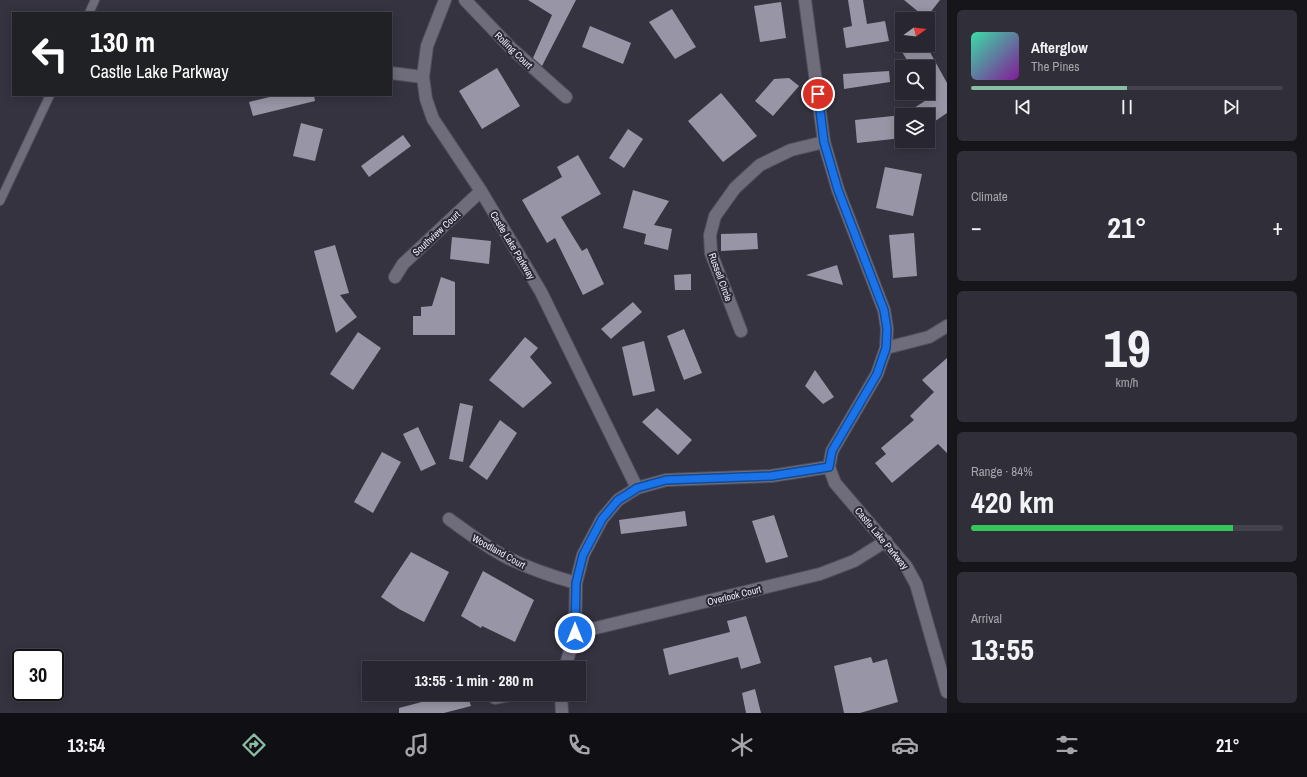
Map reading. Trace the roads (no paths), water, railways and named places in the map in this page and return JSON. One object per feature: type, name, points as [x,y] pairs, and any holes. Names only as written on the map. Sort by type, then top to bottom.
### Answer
[{"type":"street","name":"Castle Lake Parkway","points":[[445,0],[427,46],[423,77],[426,99],[433,119],[481,191],[542,292],[637,488]]},
{"type":"street","name":"Rolling Court","points":[[465,0],[511,48],[566,97]]},
{"type":"street","points":[[567,661],[575,633],[576,583],[583,555],[602,519],[618,500],[637,488],[666,480],[771,476],[829,467],[832,451],[877,374],[886,348],[887,329],[884,310],[838,190],[824,142],[805,0]]},
{"type":"street","points":[[392,73],[423,77]]},
{"type":"street","name":"Russell Circle","points":[[740,331],[711,253],[710,235],[715,216],[735,188],[760,166],[791,150],[824,142]]},
{"type":"street","name":"Southview Court","points":[[396,277],[403,264],[481,191]]},
{"type":"street","points":[[886,348],[929,337],[947,326]]},
{"type":"street","name":"Castle Lake Parkway","points":[[829,467],[834,483],[886,541],[906,566],[916,584],[947,692]]},
{"type":"street","name":"Woodland Court","points":[[448,519],[470,535],[505,556],[541,573],[576,583]]},
{"type":"street","name":"Overlook Court","points":[[575,633],[820,574],[854,561],[886,541]]},
{"type":"street","points":[[561,701],[562,713]]},
{"type":"lane","points":[[90,12],[96,0]]},
{"type":"lane","points":[[0,201],[50,96]]}]
